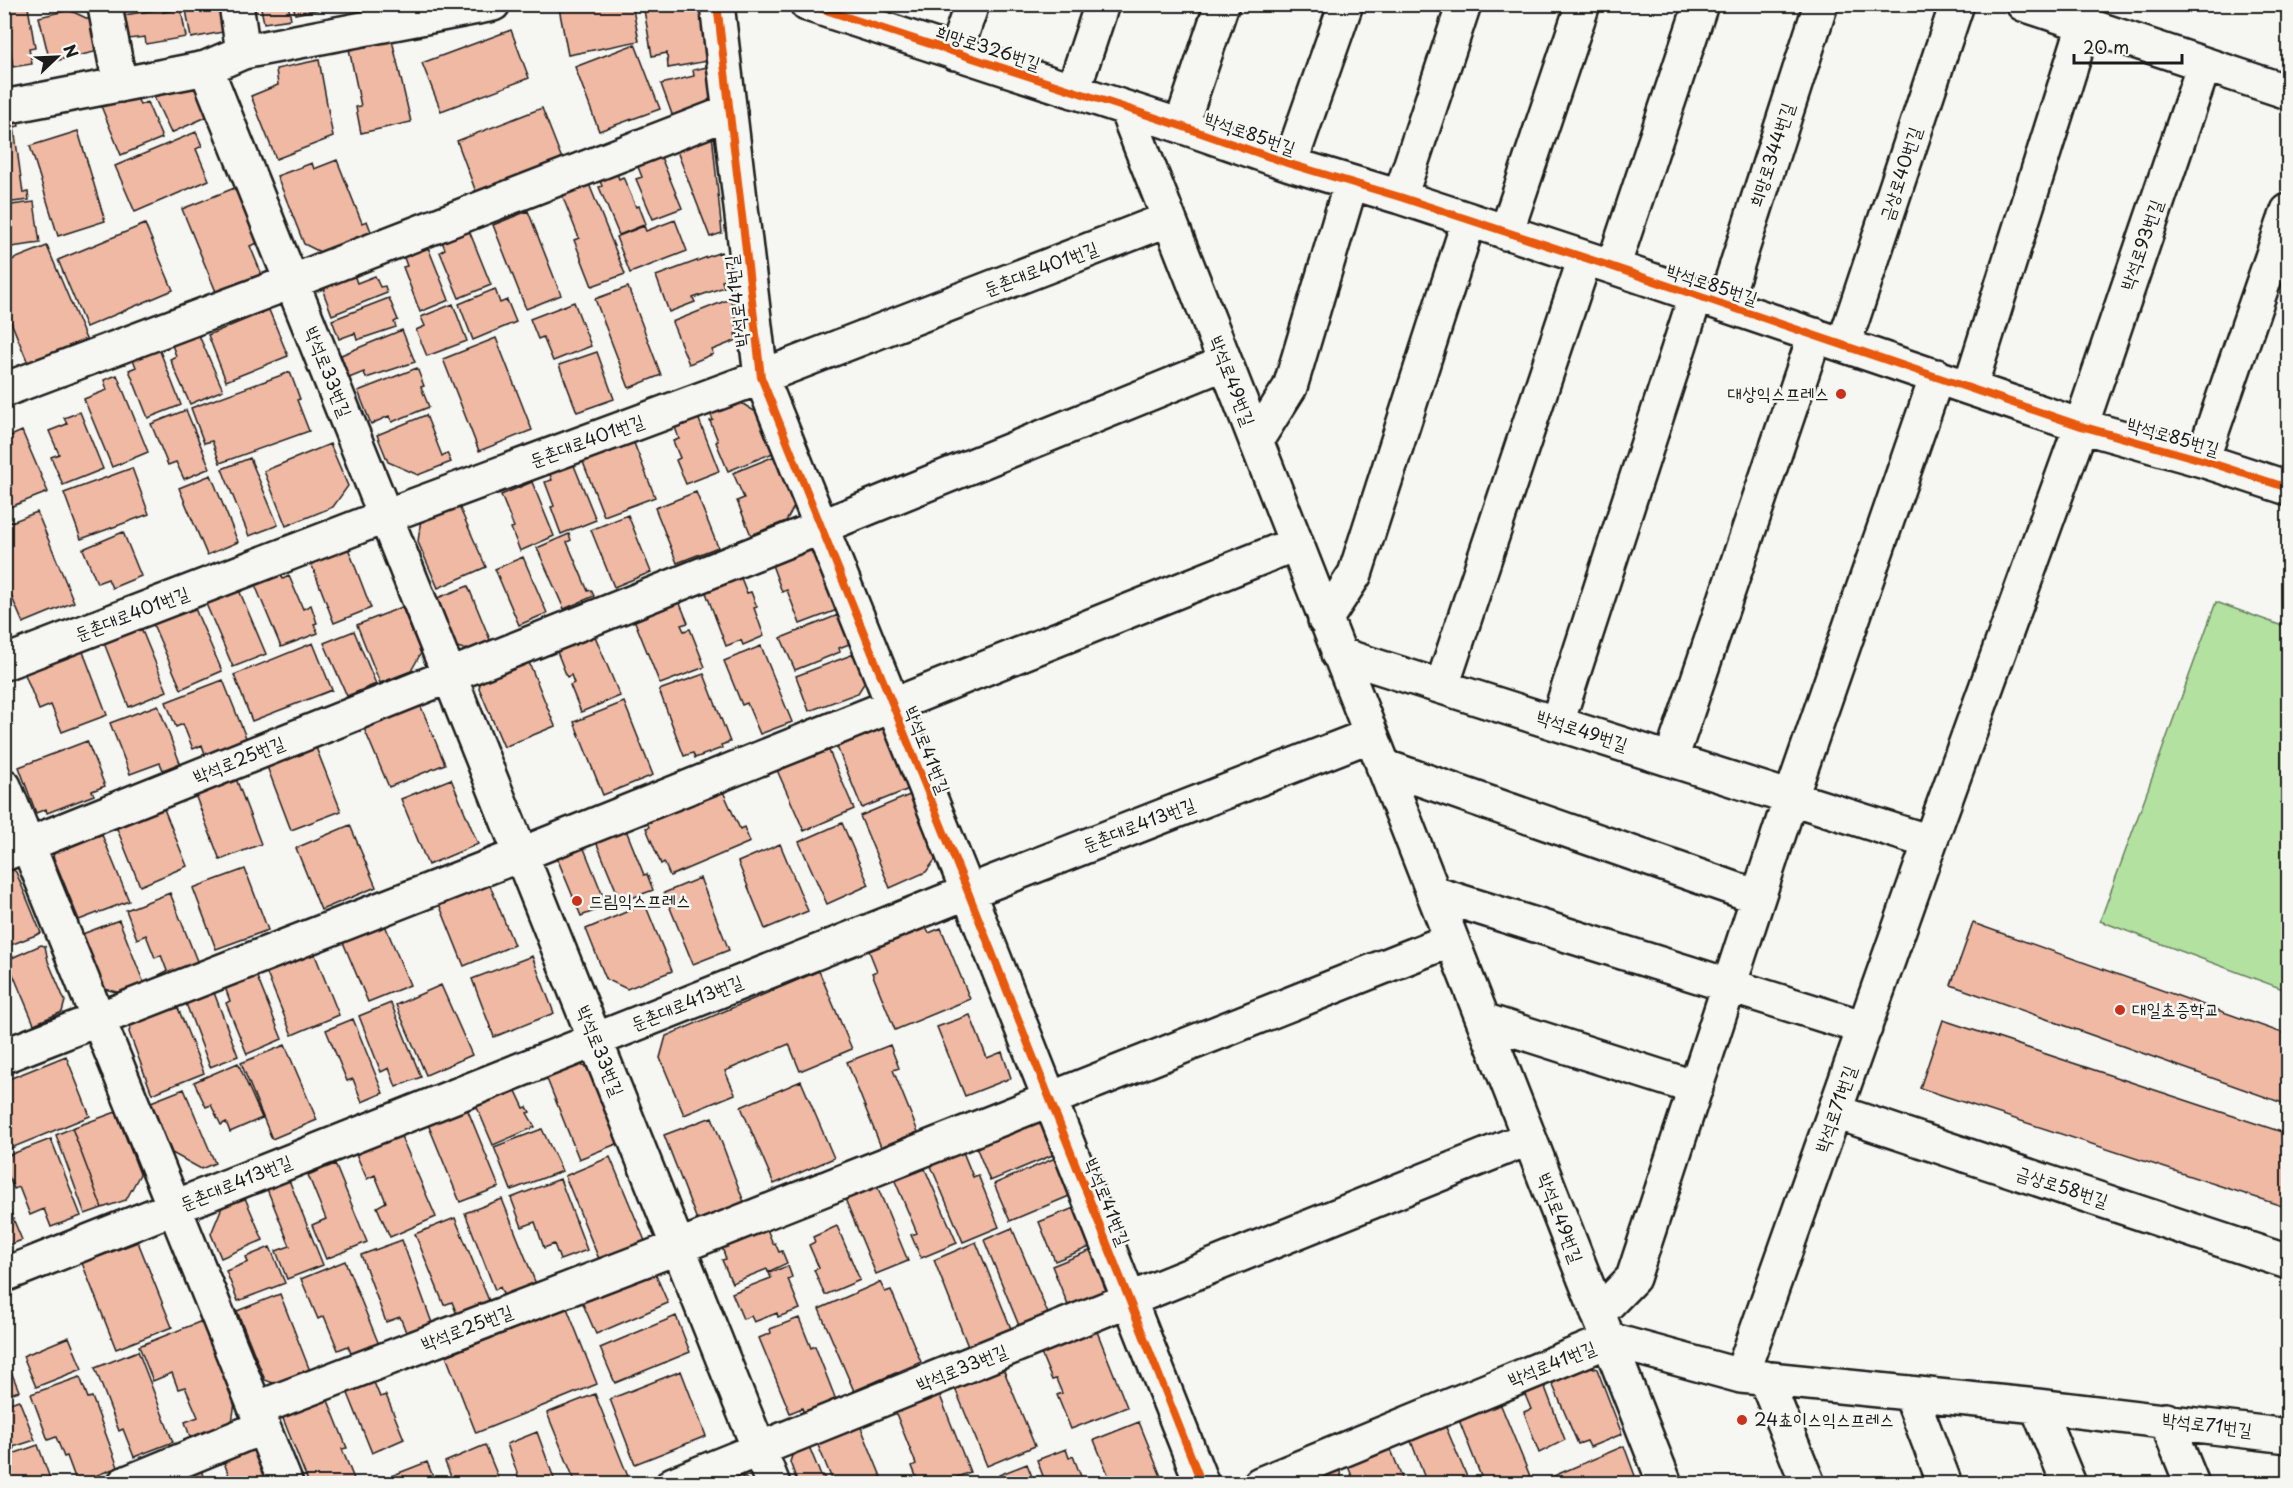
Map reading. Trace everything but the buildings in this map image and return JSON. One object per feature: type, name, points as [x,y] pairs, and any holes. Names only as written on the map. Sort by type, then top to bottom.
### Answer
[{"type":"street","points":[[236,4],[243,52]]},
{"type":"street","points":[[4,107],[206,68],[243,52],[493,4]]},
{"type":"street","name":"박석로41번길","points":[[717,4],[761,377],[1202,1484]]},
{"type":"street","name":"희망로326번길","points":[[807,4],[844,10],[955,53],[1126,109]]},
{"type":"street","points":[[955,53],[972,4]]},
{"type":"street","points":[[1073,91],[1102,4]]},
{"type":"street","points":[[1181,126],[1222,4]]},
{"type":"street","points":[[1290,164],[1346,4]]},
{"type":"street","points":[[1400,197],[1464,4]]},
{"type":"street","points":[[1506,233],[1583,4]]},
{"type":"street","points":[[1442,687],[1599,263],[1701,4]]},
{"type":"street","name":"희망로344번길","points":[[1710,300],[1821,4]]},
{"type":"street","name":"금상로40번길","points":[[1830,340],[1957,4]]},
{"type":"street","points":[[2022,4],[2289,92]]},
{"type":"street","points":[[98,7],[120,85]]},
{"type":"street","points":[[1970,387],[2084,25]]},
{"type":"street","name":"박석로93번길","points":[[2081,426],[2204,65]]},
{"type":"street","name":"박석로33번길","points":[[206,68],[773,1484]]},
{"type":"street","name":"박석로85번길","points":[[1126,109],[1599,263],[2081,426],[2202,460],[2289,488]]},
{"type":"street","name":"박석로49번길","points":[[1126,109],[1665,1484]]},
{"type":"street","points":[[4,390],[730,112]]},
{"type":"street","points":[[1256,441],[1290,387],[1351,183]]},
{"type":"street","points":[[2202,460],[2289,211]]},
{"type":"street","name":"둔촌대로401번길","points":[[4,663],[386,516],[761,377],[1169,219]]},
{"type":"street","points":[[1325,620],[1355,574],[1469,220]]},
{"type":"street","name":"박석로85번길","points":[[1557,723],[1710,300]]},
{"type":"street","points":[[1671,759],[1830,340]]},
{"type":"street","points":[[450,676],[1225,363]]},
{"type":"street","points":[[1604,1327],[1633,1278],[1791,797],[1937,376]]},
{"type":"street","points":[[1930,842],[2081,426]]},
{"type":"street","name":"박석로41번길","points":[[893,705],[1295,543]]},
{"type":"street","name":"박석로49번길","points":[[1338,654],[1930,842]]},
{"type":"street","name":"박석로25번길","points":[[16,849],[450,676]]},
{"type":"street","points":[[4,1056],[522,854],[893,705]]},
{"type":"street","name":"둔촌대로413번길","points":[[4,1275],[968,892],[1371,735]]},
{"type":"street","points":[[1383,766],[1758,897]]},
{"type":"street","points":[[4,786],[16,849],[98,1018],[286,1484]]},
{"type":"street","name":"박석로71번길","points":[[1753,1377],[1836,1112],[1930,842]]},
{"type":"street","points":[[1433,893],[1865,1028]]},
{"type":"street","points":[[678,1247],[1451,940]]},
{"type":"street","points":[[1483,1020],[1696,1088]]},
{"type":"street","name":"금상로58번길","points":[[1836,1112],[2289,1262]]},
{"type":"street","points":[[1130,1300],[1529,1138]]},
{"type":"street","name":"박석로25번길","points":[[124,1484],[260,1418],[678,1247]]},
{"type":"street","name":"박석로33번길","points":[[760,1449],[1130,1300]]},
{"type":"street","name":"박석로41번길","points":[[1260,1484],[1604,1327]]},
{"type":"street","name":"박석로71번길","points":[[1604,1327],[1753,1377],[2166,1420],[2289,1436]]},
{"type":"street","points":[[1753,1377],[1808,1484]]},
{"type":"street","points":[[1910,1393],[1945,1484]]},
{"type":"street","points":[[2037,1406],[2069,1484]]},
{"type":"street","points":[[2166,1420],[2192,1484]]},
{"type":"street","points":[[674,1484],[760,1449]]},
{"type":"green space","points":[[2216,602],[2288,628],[2288,991],[2100,921]]},
{"type":"cycle path","points":[[717,4],[761,377],[1202,1484]]},
{"type":"cycle path","points":[[807,4],[1290,164],[1400,197],[1613,267],[2081,426],[2202,460],[2288,488]]},
{"type":"place","name":"대상익스프레스","points":[[1841,394]]},
{"type":"place","name":"드림익스프레스","points":[[577,901]]},
{"type":"place","name":"대일초증학교","points":[[2120,1010]]},
{"type":"place","name":"24쵸이스익스프레스","points":[[1742,1420]]}]
